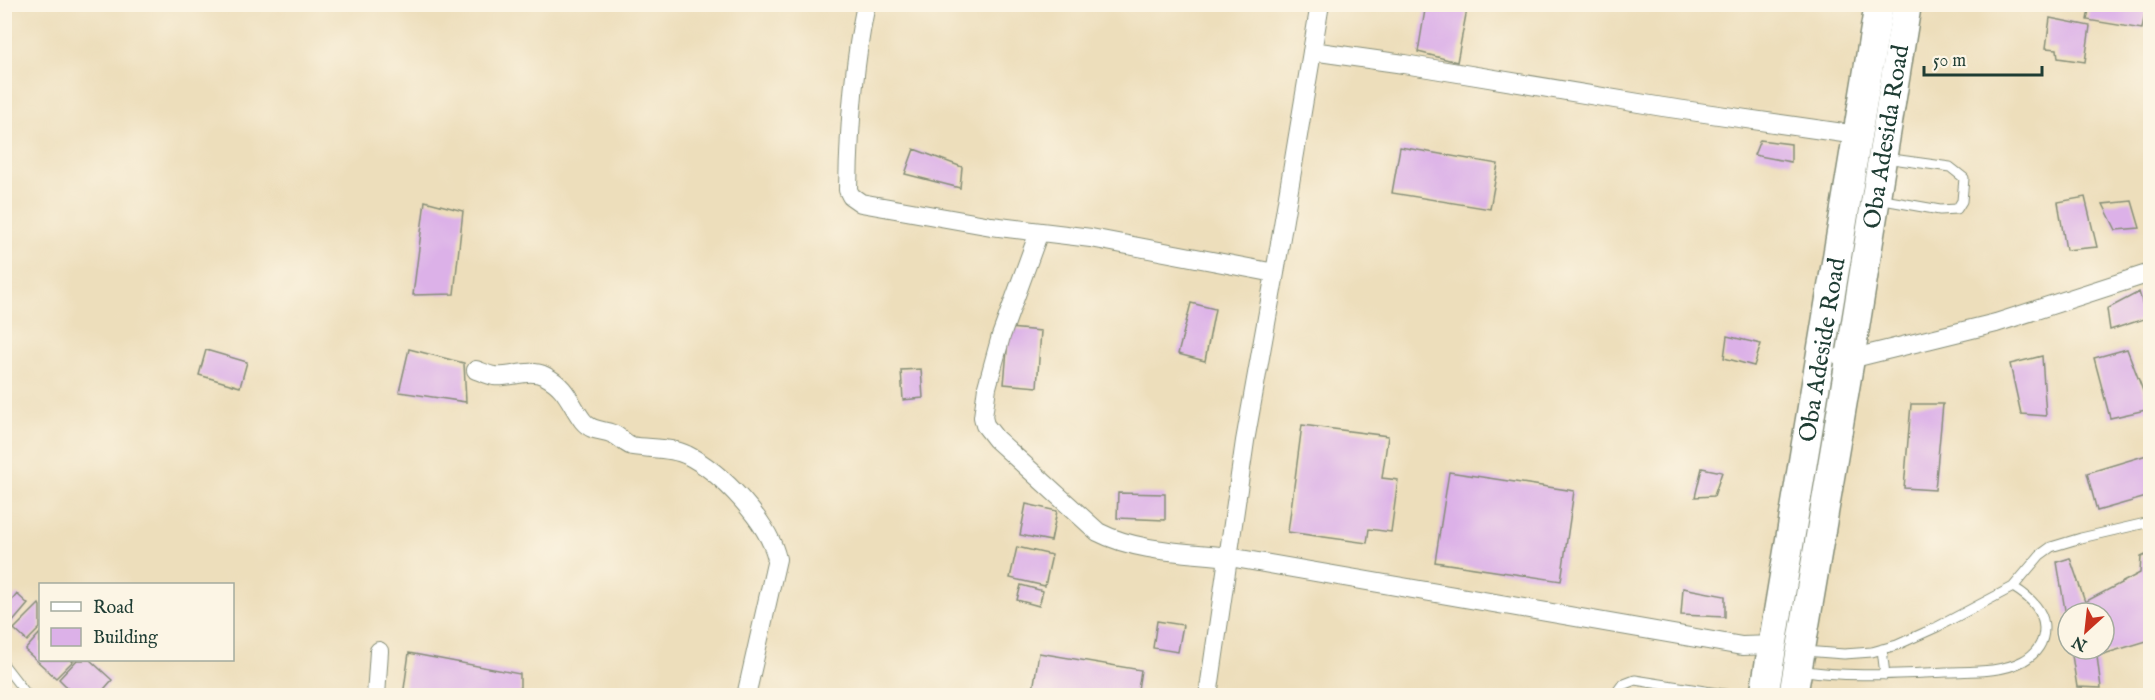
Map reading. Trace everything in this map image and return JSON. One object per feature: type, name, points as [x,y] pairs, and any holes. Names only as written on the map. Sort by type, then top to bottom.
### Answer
[{"type":"main road","name":"Oba Adeside Road","points":[[1764,696],[1786,662],[1822,352],[1879,4]]},
{"type":"main road","name":"Oba Adesida Road","points":[[1786,662],[1850,359],[1907,4]]},
{"type":"street","points":[[866,4],[858,45],[849,125],[848,190],[851,196],[861,203],[991,226],[1091,238],[1275,273]]},
{"type":"street","points":[[1208,696],[1230,557],[1245,441],[1320,4]]},
{"type":"street","points":[[1312,51],[1663,107],[1857,135]]},
{"type":"street","points":[[1039,232],[1001,336],[987,387],[983,417],[985,425],[996,438],[1098,532],[1112,539],[1146,547],[1230,557],[1742,646],[1786,662]]},
{"type":"street","points":[[1822,352],[1850,359],[1996,323],[2151,273]]},
{"type":"street","points":[[476,370],[494,376],[537,373],[547,377],[568,396],[582,420],[591,428],[614,434],[632,446],[686,454],[725,484],[747,507],[764,528],[774,547],[777,559],[746,696]]},
{"type":"street","points":[[376,696],[379,651]]},
{"type":"lane","points":[[1876,198],[1940,210],[1957,209],[1962,201],[1964,178],[1950,166],[1882,158]]},
{"type":"lane","points":[[1786,662],[1897,645],[2013,587],[2040,555],[2051,547],[2151,522]]},
{"type":"lane","points":[[1786,662],[1855,676],[2003,669],[2023,661],[2037,651],[2044,637],[2044,618],[2027,596],[2013,587]]},
{"type":"lane","points":[[1882,649],[1886,675]]},
{"type":"lane","points":[[4,665],[28,696]]},
{"type":"lane","points":[[1614,696],[1622,685],[1635,680],[1736,696]]},
{"type":"building","points":[[1426,4],[1468,4],[1457,62],[1418,52]]},
{"type":"building","points":[[2090,4],[2147,4],[2142,29],[2087,20]]},
{"type":"building","points":[[2050,18],[2090,26],[2085,62],[2058,58],[2057,49],[2046,48]]},
{"type":"building","points":[[1760,140],[1791,144],[1791,162],[1754,155]]},
{"type":"building","points":[[1400,147],[1498,164],[1490,209],[1392,193]]},
{"type":"building","points":[[914,149],[962,167],[960,188],[905,174]]},
{"type":"building","points":[[2085,197],[2097,247],[2066,250],[2058,202]]},
{"type":"building","points":[[425,201],[463,211],[454,294],[413,295]]},
{"type":"building","points":[[2132,201],[2140,228],[2116,230],[2103,204]]},
{"type":"building","points":[[2139,292],[2147,318],[2110,330],[2107,309]]},
{"type":"building","points":[[1191,303],[1215,309],[1205,361],[1178,354]]},
{"type":"building","points":[[1009,328],[1041,331],[1037,387],[1004,384]]},
{"type":"building","points":[[1727,336],[1761,344],[1754,366],[1724,358]]},
{"type":"building","points":[[409,349],[464,363],[466,402],[399,392]]},
{"type":"building","points":[[2127,349],[2150,409],[2110,418],[2094,358]]},
{"type":"building","points":[[206,350],[247,362],[240,387],[199,375]]},
{"type":"building","points":[[2042,356],[2046,416],[2021,414],[2010,364]]},
{"type":"building","points":[[921,369],[923,398],[903,400],[901,370]]},
{"type":"building","points":[[1911,404],[1943,404],[1935,490],[1904,488]]},
{"type":"building","points":[[1302,425],[1388,436],[1382,478],[1398,480],[1391,532],[1369,529],[1367,543],[1288,532]]},
{"type":"building","points":[[2150,454],[2150,496],[2097,511],[2087,473]]},
{"type":"building","points":[[1702,468],[1722,472],[1714,496],[1695,497]]},
{"type":"building","points":[[1449,472],[1574,491],[1561,581],[1435,562]]},
{"type":"building","points":[[1118,493],[1165,494],[1165,520],[1117,518]]},
{"type":"building","points":[[1026,504],[1057,511],[1051,541],[1020,535]]},
{"type":"building","points":[[1017,547],[1052,555],[1045,586],[1010,578]]},
{"type":"building","points":[[2150,553],[2150,640],[2116,650],[2116,601],[2087,601],[2140,573],[2141,557]]},
{"type":"building","points":[[2070,558],[2085,601],[2064,601],[2057,562]]},
{"type":"building","points":[[1021,585],[1043,591],[1039,606],[1017,600]]},
{"type":"building","points":[[1683,588],[1725,596],[1725,617],[1681,615]]},
{"type":"building","points":[[17,594],[28,604],[5,631],[5,609]]},
{"type":"building","points":[[39,604],[39,629],[27,641],[14,629]]},
{"type":"building","points":[[1157,621],[1183,625],[1178,652],[1153,648]]},
{"type":"building","points":[[39,634],[39,661],[73,661],[56,678],[25,650]]},
{"type":"building","points":[[409,653],[520,674],[520,696],[403,696]]},
{"type":"building","points":[[1039,653],[1141,670],[1137,696],[1032,696]]},
{"type":"building","points":[[76,661],[91,661],[112,680],[98,696],[76,696],[59,679]]},
{"type":"building","points":[[2073,661],[2098,661],[2101,688],[2077,687]]}]
